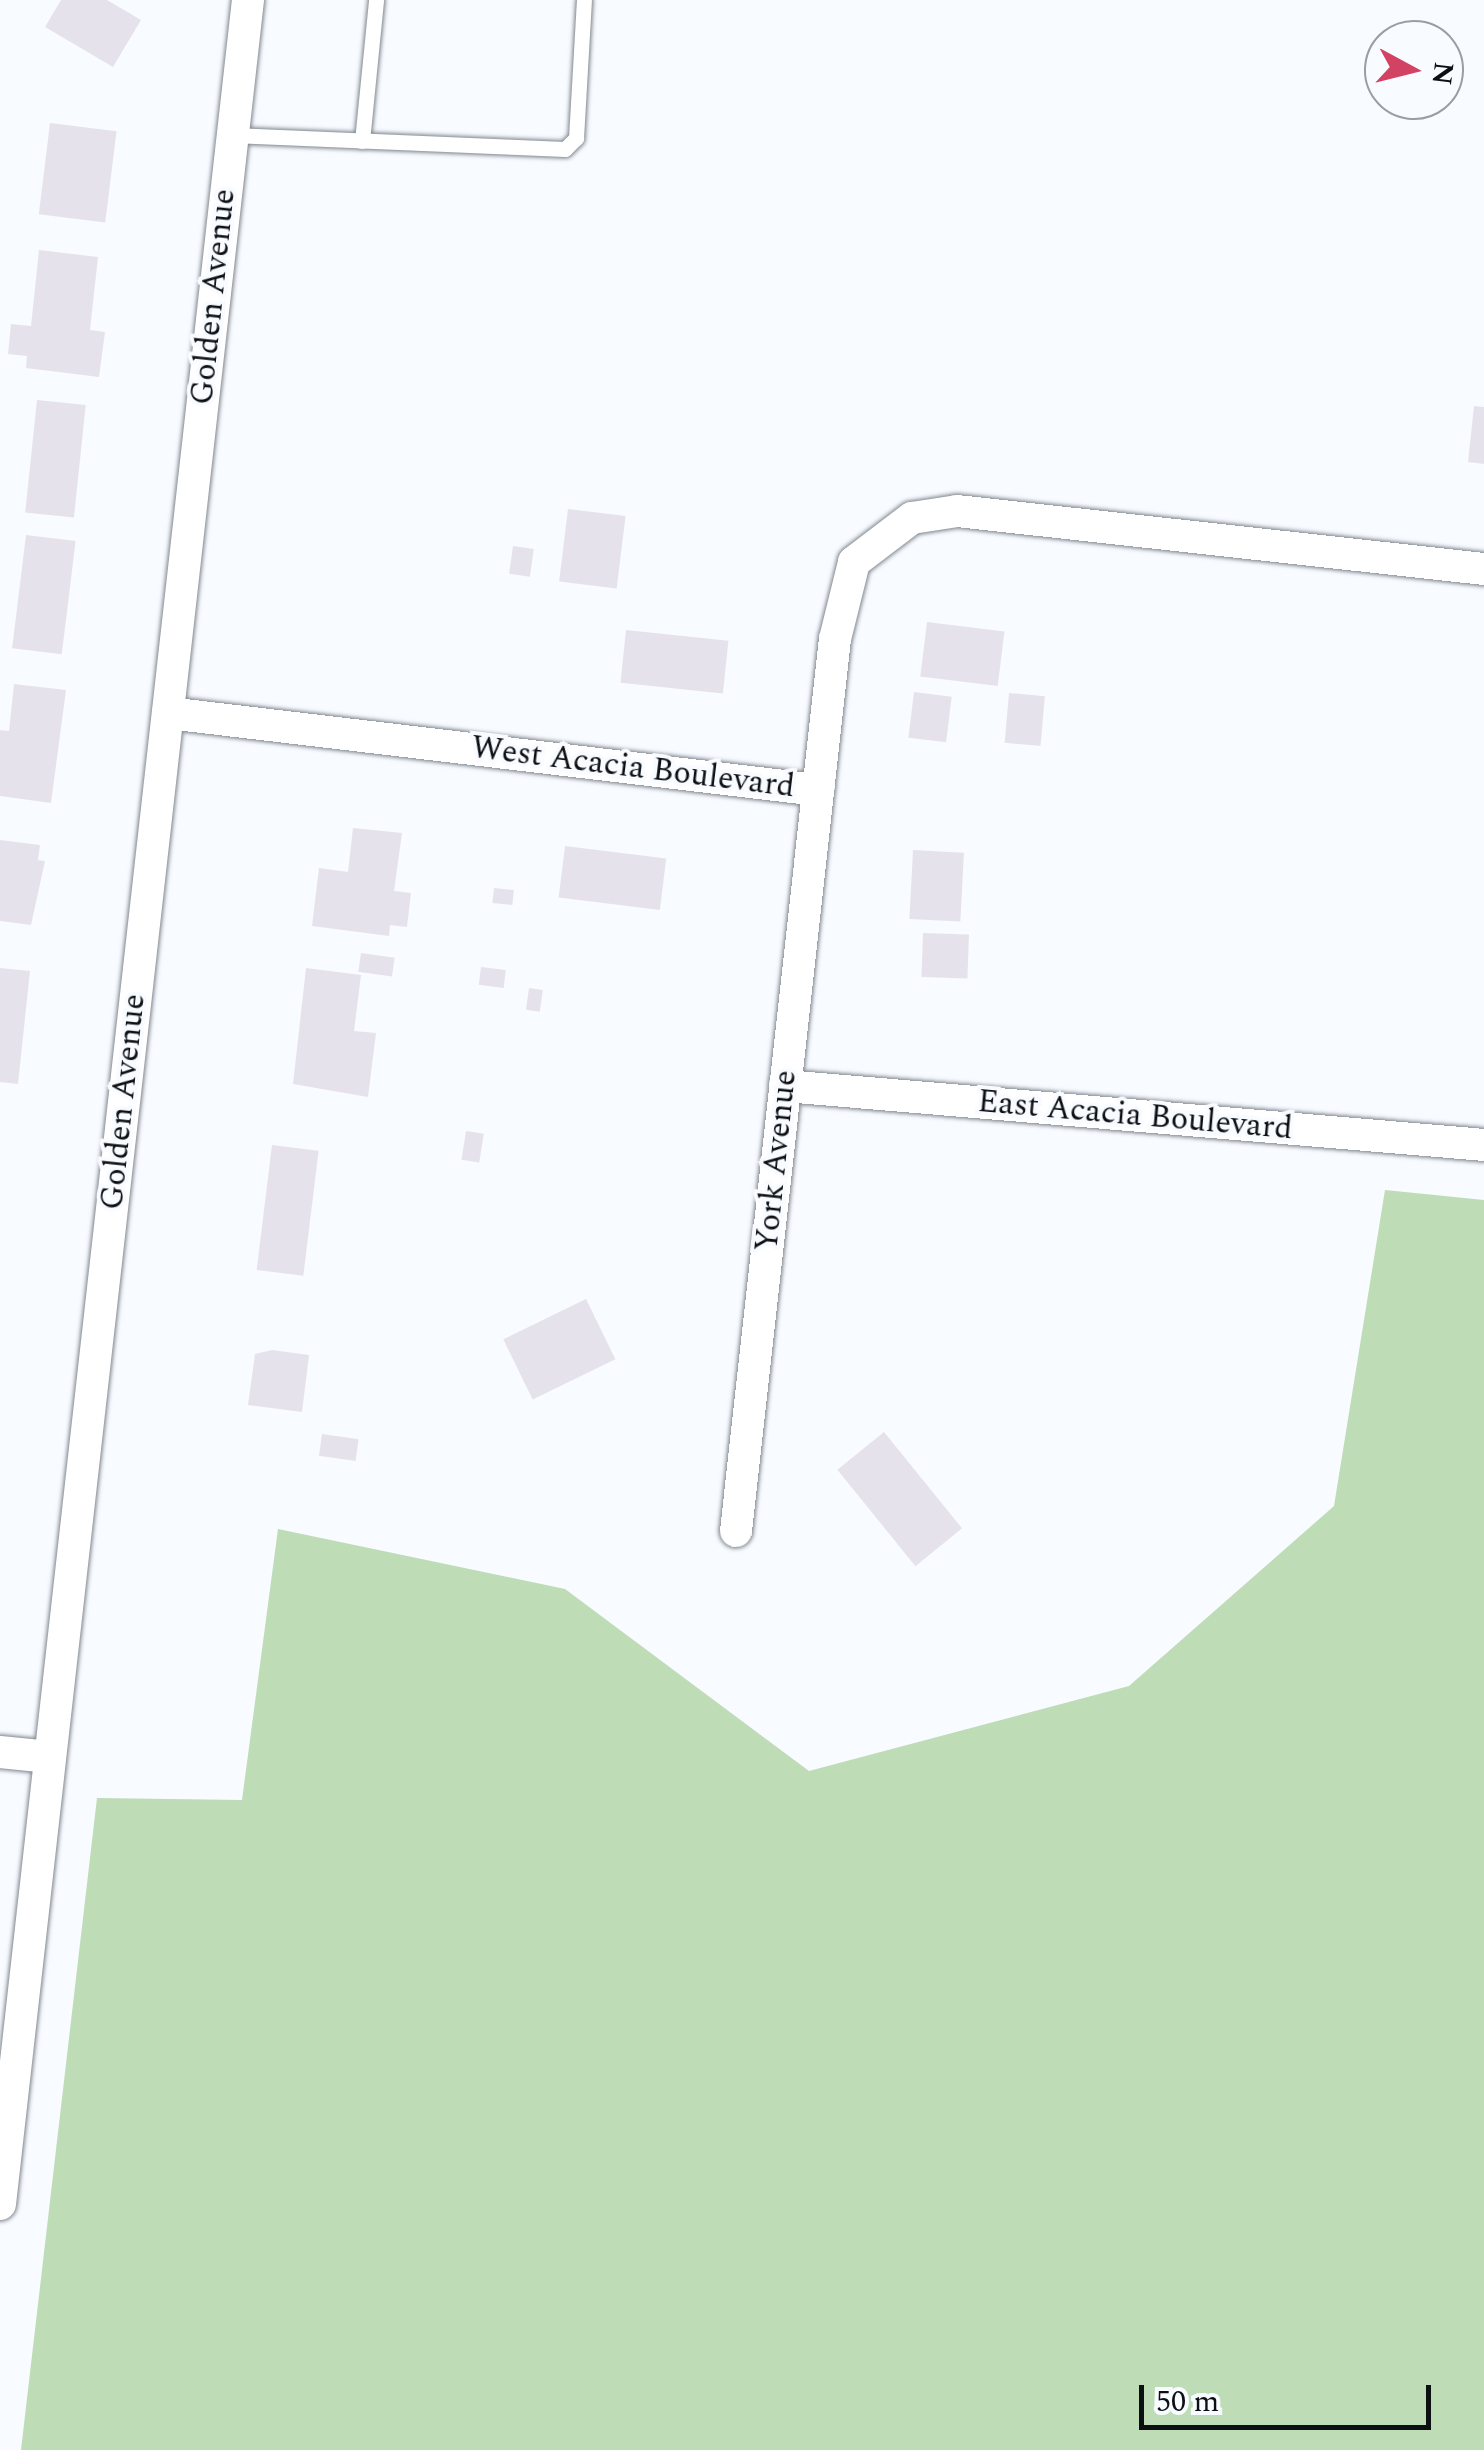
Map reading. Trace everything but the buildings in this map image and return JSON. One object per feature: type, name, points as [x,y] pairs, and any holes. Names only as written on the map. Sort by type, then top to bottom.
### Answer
[{"type":"street","name":"Golden Avenue","points":[[0,2204],[248,0]]},
{"type":"street","name":"West Acacia Boulevard","points":[[168,713],[818,790],[844,585],[870,544],[912,518],[957,511],[1484,570]]},
{"type":"street","name":"York Avenue","points":[[736,1531],[818,790]]},
{"type":"street","name":"East Acacia Boulevard","points":[[785,1086],[1484,1145]]},
{"type":"street","points":[[0,1752],[50,1757]]},
{"type":"lane","points":[[362,141],[376,0]]},
{"type":"lane","points":[[232,134],[536,152],[572,145],[584,0]]},
{"type":"green space","points":[[1385,1190],[1484,1200],[1484,2450],[21,2450],[97,1798],[242,1800],[278,1529],[565,1589],[809,1771],[1129,1686],[1334,1506]]}]
